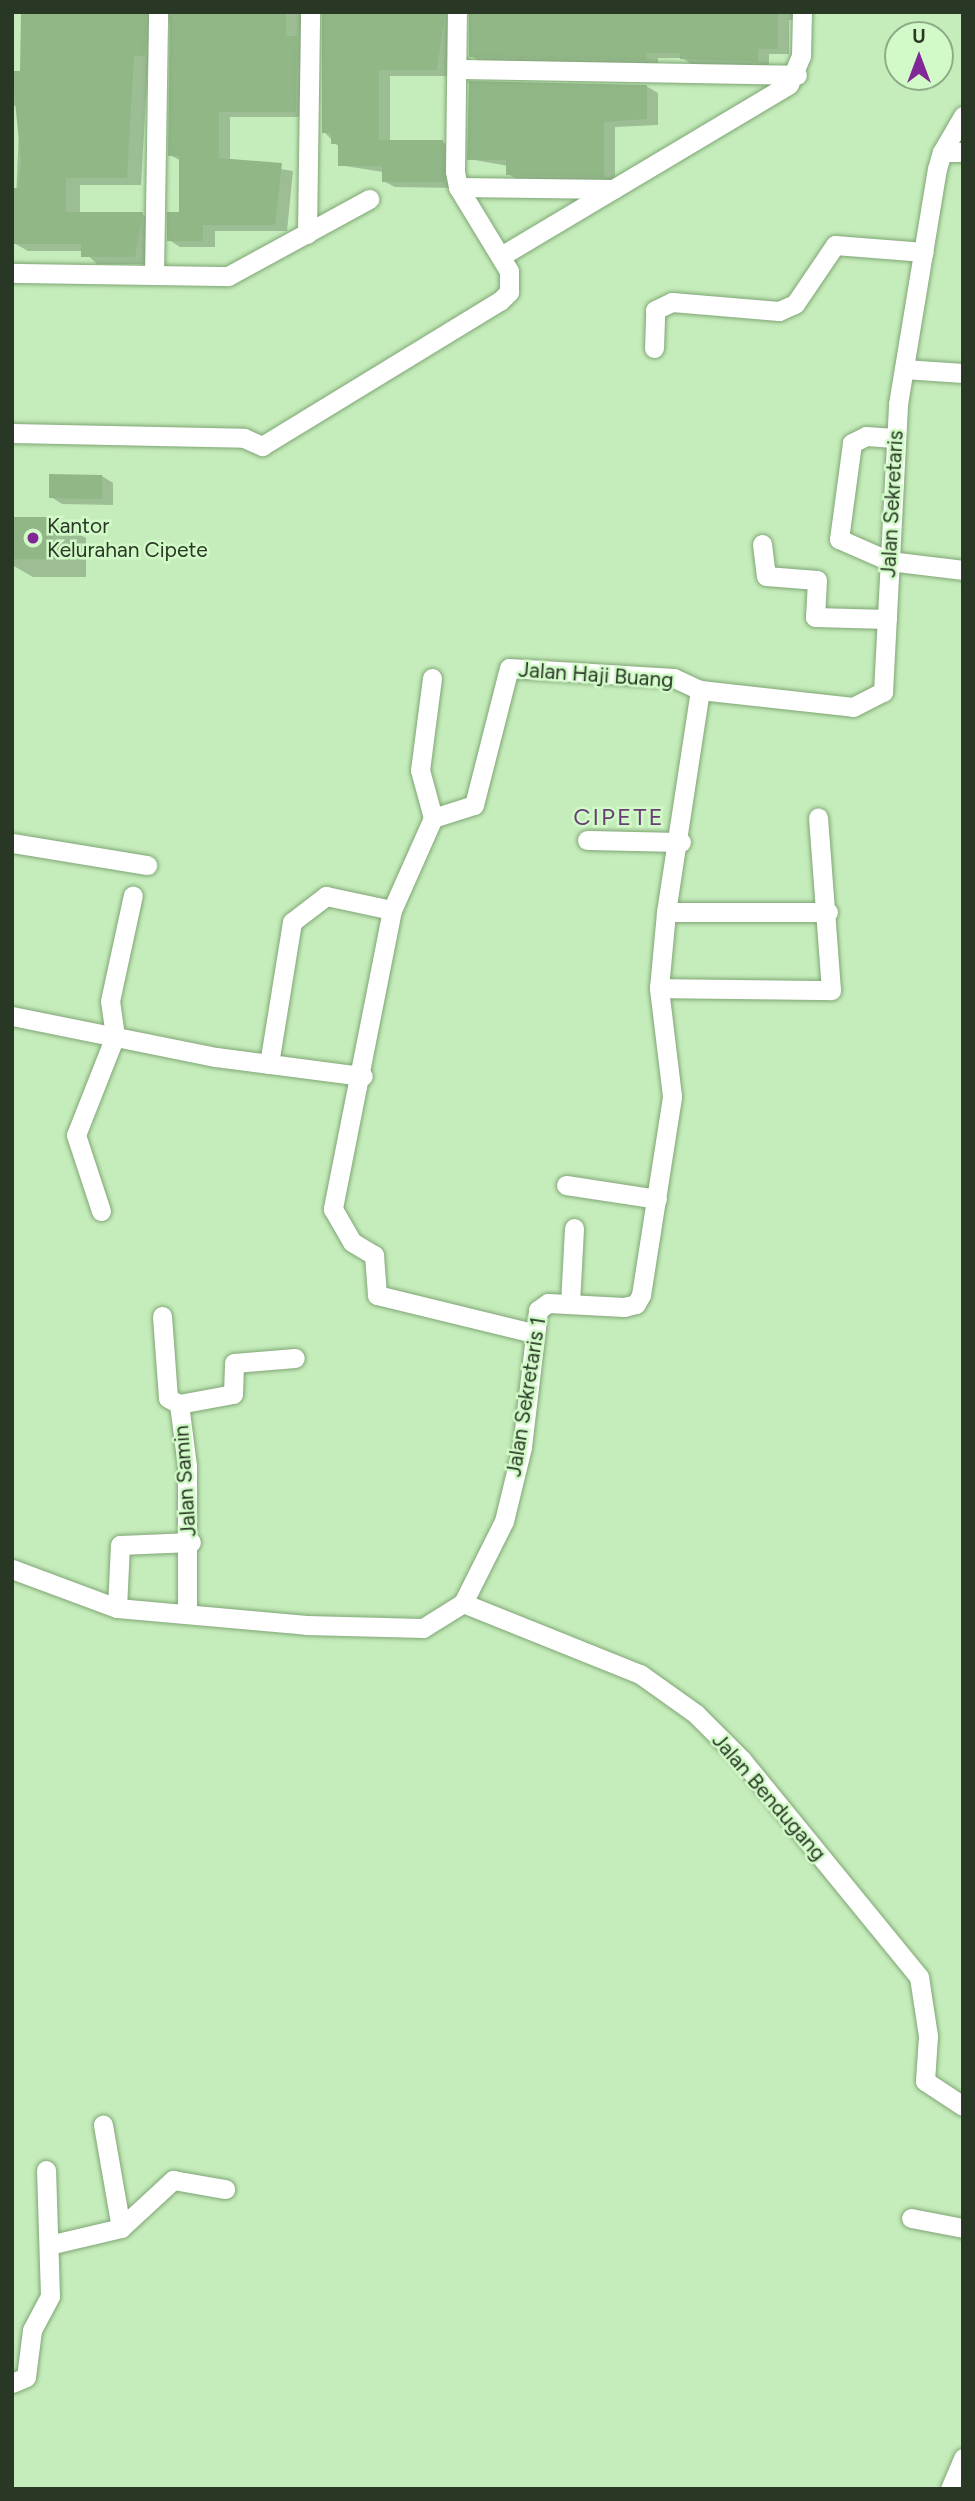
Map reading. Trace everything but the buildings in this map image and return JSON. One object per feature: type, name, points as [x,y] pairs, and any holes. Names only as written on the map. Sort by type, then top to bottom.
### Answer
[{"type":"street","points":[[154,275],[158,12]]},
{"type":"street","points":[[307,234],[310,12]]},
{"type":"street","points":[[12,433],[244,438],[262,446],[500,300],[510,281],[501,256],[458,187],[457,12]]},
{"type":"street","points":[[797,75],[802,12]]},
{"type":"street","points":[[457,69],[797,75]]},
{"type":"street","points":[[501,256],[616,190],[797,75]]},
{"type":"street","name":"Jalan Sekretaris","points":[[700,690],[865,704],[883,692],[894,438],[942,152],[963,116]]},
{"type":"street","points":[[942,152],[963,152]]},
{"type":"street","points":[[458,187],[616,190]]},
{"type":"street","points":[[12,273],[228,276],[369,199]]},
{"type":"street","points":[[654,348],[655,310],[672,302],[779,311],[795,304],[835,245],[924,251]]},
{"type":"street","points":[[904,369],[963,373]]},
{"type":"street","points":[[894,438],[866,436],[852,443],[838,533],[842,542],[889,561],[963,570]]},
{"type":"street","points":[[762,544],[766,576],[817,580],[815,617],[887,619]]},
{"type":"street","name":"Jalan Haji Buang","points":[[433,818],[474,805],[509,668],[674,678],[700,690]]},
{"type":"street","points":[[432,678],[421,770],[433,818],[392,910],[363,1076],[333,1209],[352,1242],[374,1255],[373,1288],[384,1299],[533,1334]]},
{"type":"street","name":"Jalan Sekretaris 1","points":[[463,1603],[503,1521],[522,1447],[533,1334],[542,1306],[570,1303],[636,1304],[657,1199],[673,1076],[659,988],[666,912],[681,842],[700,690]]},
{"type":"street","points":[[659,988],[831,990],[828,912],[818,817]]},
{"type":"street","points":[[587,840],[681,842]]},
{"type":"street","points":[[12,842],[147,865]]},
{"type":"street","points":[[102,1211],[76,1135],[115,1036],[110,1001],[133,895]]},
{"type":"street","points":[[269,1064],[292,922],[326,896],[392,910]]},
{"type":"street","points":[[666,912],[828,912]]},
{"type":"street","points":[[12,1016],[269,1064],[363,1076]]},
{"type":"street","points":[[566,1185],[657,1199]]},
{"type":"street","points":[[570,1303],[574,1228]]},
{"type":"street","name":"Jalan Samin","points":[[162,1316],[168,1398],[179,1404],[191,1542],[187,1613]]},
{"type":"street","points":[[179,1404],[233,1394],[234,1363],[295,1358]]},
{"type":"street","points":[[117,1608],[120,1545],[191,1542]]},
{"type":"street","points":[[12,1569],[117,1608],[423,1628],[463,1603]]},
{"type":"street","name":"Jalan Bendugang","points":[[463,1603],[640,1674],[696,1714],[741,1760],[919,1977],[928,2036],[925,2081],[956,2103]]},
{"type":"street","points":[[103,2125],[121,2228]]},
{"type":"street","points":[[12,2383],[29,2370],[32,2330],[50,2296],[53,2244],[46,2170]]},
{"type":"street","points":[[53,2244],[121,2228],[173,2180],[225,2189]]},
{"type":"street","points":[[911,2218],[963,2228]]},
{"type":"street","points":[[955,2484],[963,2458]]},
{"type":"place","name":"Kantor Kelurahan Cipete","points":[[33,538]]},
{"type":"district","name":"CIPETE","points":[[619,817]]}]
